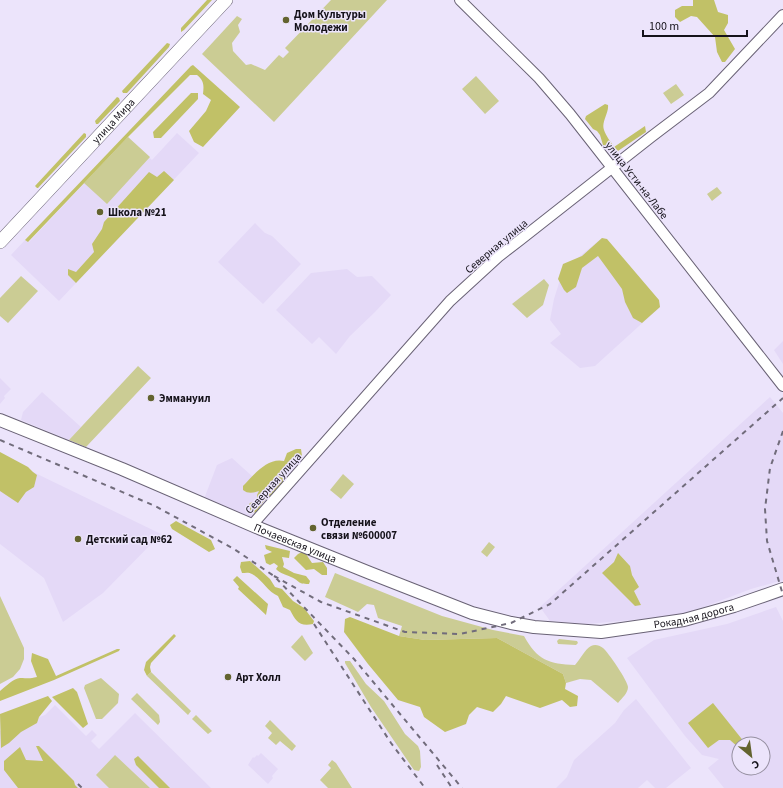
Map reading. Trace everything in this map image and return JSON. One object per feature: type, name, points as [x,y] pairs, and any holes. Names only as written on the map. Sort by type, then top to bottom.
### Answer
[{"type":"main road","name":"улица Мира","points":[[0,242],[226,0]]},
{"type":"main road","name":"Почаевская улица","points":[[0,420],[122,469],[252,525],[472,613],[511,623],[601,632]]},
{"type":"main road","name":"Рокадная дорога","points":[[601,632],[684,620],[734,606],[783,589]]},
{"type":"street","name":"улица Усти-на-Лабе","points":[[460,0],[539,78],[570,114],[783,386]]},
{"type":"street","name":"Северная улица","points":[[252,525],[450,301],[498,257],[709,93],[783,15]]},
{"type":"shaded area","points":[[207,0],[212,0],[181,32],[181,28]]},
{"type":"shaded area","points":[[693,0],[714,0],[718,12],[728,15],[728,23],[724,30],[735,49],[725,62],[722,62],[717,52],[715,37],[697,17],[691,16],[680,22],[675,17],[675,10],[682,6],[693,6]]},
{"type":"shaded area","points":[[167,43],[170,44],[169,47],[127,93],[123,93],[122,91]]},
{"type":"shaded area","points":[[193,65],[240,107],[203,147],[194,142],[189,131],[206,111],[211,100],[203,94],[203,83],[201,79],[197,75],[190,75],[128,137],[28,242],[25,240],[191,66]]},
{"type":"shaded area","points":[[191,93],[198,93],[198,99],[161,138],[154,138],[153,132]]},
{"type":"shaded area","points":[[117,97],[120,101],[98,124],[96,124],[95,121]]},
{"type":"shaded area","points":[[605,104],[608,105],[608,108],[603,127],[614,147],[645,126],[646,132],[615,153],[610,153],[603,145],[600,135],[585,119],[586,116]]},
{"type":"shaded area","points":[[84,133],[86,134],[86,137],[37,188],[35,186]]},
{"type":"shaded area","name":"Школа №21","points":[[177,133],[199,153],[59,301],[11,255],[25,240],[29,242],[128,137],[152,160]]},
{"type":"shaded area","points":[[164,171],[174,180],[76,283],[68,275],[68,269],[76,272],[94,252],[92,244],[102,229],[104,222],[149,172],[157,177]]},
{"type":"shaded area","points":[[255,223],[265,233],[272,236],[301,264],[263,304],[218,262]]},
{"type":"shaded area","points":[[602,238],[660,307],[595,366],[580,368],[550,343],[561,334],[550,320],[554,299],[563,270]]},
{"type":"shaded area","points":[[602,238],[607,239],[659,300],[660,307],[642,323],[633,318],[625,302],[622,289],[598,256],[582,268],[576,287],[567,293],[558,279],[563,264],[582,256]]},
{"type":"shaded area","points":[[347,269],[357,277],[372,276],[391,295],[350,336],[336,354],[319,337],[312,344],[276,310],[311,273]]},
{"type":"shaded area","points":[[783,341],[783,364],[774,350]]},
{"type":"shaded area","points":[[0,378],[11,389],[4,396],[5,398],[0,404]]},
{"type":"shaded area","points":[[42,392],[81,427],[69,440],[21,420],[23,412]]},
{"type":"shaded area","points":[[770,397],[783,413],[783,580],[751,589],[676,616],[587,624],[550,621],[540,607]]},
{"type":"shaded area","points":[[296,449],[301,449],[302,456],[283,477],[283,481],[285,482],[263,502],[257,512],[251,513],[249,504],[252,502],[258,504],[257,495],[259,491],[249,493],[243,490],[243,486],[261,468],[272,462],[284,461],[287,453]]},
{"type":"shaded area","points":[[0,452],[28,467],[37,475],[34,487],[26,492],[18,503],[0,491]]},
{"type":"shaded area","name":"Детский сад №62","points":[[0,454],[33,472],[161,534],[103,593],[63,622],[44,578],[0,544]]},
{"type":"shaded area","points":[[232,458],[273,495],[252,519],[204,499],[217,465]]},
{"type":"shaded area","points":[[176,521],[211,540],[215,549],[209,552],[172,529],[170,525]]},
{"type":"shaded area","points":[[265,545],[290,551],[289,558],[282,557],[284,564],[283,567],[294,573],[306,576],[310,581],[309,584],[300,583],[294,578],[280,572],[276,569],[278,566],[274,563],[270,565],[266,563],[264,555],[272,552],[266,549]]},
{"type":"shaded area","points":[[302,552],[306,554],[312,563],[323,562],[327,568],[327,575],[322,575],[314,569],[306,570],[294,558]]},
{"type":"shaded area","points":[[618,553],[630,566],[632,575],[639,587],[634,591],[641,605],[635,606],[602,573],[614,562]]},
{"type":"shaded area","points":[[250,561],[270,579],[275,587],[282,589],[293,601],[304,608],[314,621],[313,624],[304,625],[298,622],[290,610],[283,607],[278,596],[274,594],[256,576],[251,573],[242,573],[240,567],[241,562]]},
{"type":"shaded area","points":[[237,576],[268,604],[266,615],[238,589],[239,587],[233,580]]},
{"type":"shaded area","points":[[776,607],[783,621],[783,788],[724,788],[708,768],[719,759],[702,755],[685,736],[627,658],[654,640],[727,624]]},
{"type":"shaded area","points":[[350,617],[399,636],[425,640],[497,638],[563,674],[566,683],[565,689],[578,696],[577,706],[570,707],[562,700],[540,708],[506,696],[493,712],[477,707],[469,715],[466,724],[445,732],[424,717],[420,707],[398,700],[368,664],[344,632],[345,619]]},
{"type":"shaded area","points":[[174,634],[176,636],[151,663],[151,672],[147,676],[144,670],[146,662]]},
{"type":"shaded area","points":[[120,649],[119,651],[54,680],[0,701],[0,691],[12,681],[18,678],[37,677],[31,661],[32,653],[48,659],[56,676]]},
{"type":"shaded area","points":[[73,688],[77,692],[88,724],[83,728],[52,697]]},
{"type":"shaded area","points":[[48,696],[52,701],[39,717],[37,723],[21,732],[1,748],[0,714]]},
{"type":"shaded area","points":[[636,699],[691,768],[666,788],[655,788],[647,780],[638,788],[556,788],[567,777],[574,760],[615,723],[624,710]]},
{"type":"shaded area","points":[[713,703],[740,736],[731,736],[731,741],[719,740],[708,748],[688,723]]},
{"type":"shaded area","points":[[55,705],[86,736],[92,730],[97,735],[91,741],[99,749],[135,713],[211,788],[0,788],[0,731],[45,715]]},
{"type":"shaded area","points":[[36,746],[39,746],[74,781],[78,788],[18,788],[4,770],[4,761],[20,747],[26,760],[43,761]]},
{"type":"shaded area","points":[[261,753],[278,769],[268,784],[248,765],[253,757],[258,756]]},
{"type":"shaded area","points":[[138,756],[170,788],[159,788],[136,765],[134,759]]},
{"type":"green space","points":[[331,0],[387,0],[274,122],[202,54],[237,16],[242,19],[238,25],[240,32],[232,43],[233,51],[246,65],[251,64],[265,70],[279,55],[283,58],[289,52],[285,48]]},
{"type":"green space","points":[[476,76],[499,101],[485,114],[462,89]]},
{"type":"green space","points":[[676,84],[684,95],[671,104],[663,93]]},
{"type":"green space","points":[[128,137],[150,157],[107,204],[84,183]]},
{"type":"green space","points":[[717,187],[722,193],[712,201],[707,194]]},
{"type":"green space","points":[[21,276],[38,291],[8,323],[0,316],[0,298]]},
{"type":"green space","points":[[544,279],[549,285],[543,305],[527,318],[512,304]]},
{"type":"green space","points":[[138,366],[151,378],[86,447],[69,440]]},
{"type":"green space","points":[[343,474],[354,484],[341,499],[330,490]]},
{"type":"green space","points":[[489,542],[495,547],[487,557],[481,552]]},
{"type":"green space","points":[[335,573],[442,616],[493,630],[524,636],[534,651],[551,662],[575,665],[589,647],[594,645],[603,648],[621,673],[628,687],[627,691],[618,703],[591,680],[580,679],[566,683],[563,674],[497,638],[425,640],[399,636],[402,626],[378,618],[374,605],[367,604],[358,612],[325,597]]},
{"type":"green space","points":[[0,596],[24,648],[24,659],[20,669],[13,677],[0,684]]},
{"type":"green space","points":[[302,635],[313,653],[305,661],[291,647]]},
{"type":"green space","points":[[559,639],[577,641],[578,643],[576,645],[558,644],[557,641]]},
{"type":"green space","points":[[345,661],[350,661],[366,684],[384,701],[405,734],[418,746],[420,751],[421,767],[419,771],[414,770],[371,707]]},
{"type":"green space","points":[[151,672],[191,711],[188,715],[147,676]]},
{"type":"green space","points":[[101,678],[119,694],[118,703],[102,719],[96,719],[84,688],[85,685]]},
{"type":"green space","points":[[137,693],[159,715],[160,722],[158,725],[131,699]]},
{"type":"green space","points":[[196,715],[212,731],[208,734],[192,719]]},
{"type":"green space","points":[[270,720],[296,746],[292,751],[280,741],[276,745],[268,738],[272,733],[265,726]]},
{"type":"green space","points":[[115,755],[150,788],[109,788],[96,775]]},
{"type":"green space","points":[[332,760],[336,763],[352,788],[328,788],[320,780],[331,768],[328,765]]},
{"type":"railway","points":[[274,576],[321,602],[405,632],[460,634],[511,623],[550,604],[783,398]]},
{"type":"railway","points":[[783,431],[770,468],[765,509],[767,541],[783,595]]},
{"type":"railway","points":[[0,440],[155,506],[234,549],[274,576],[354,659],[462,788]]},
{"type":"railway","points":[[314,624],[391,743],[425,788]]},
{"type":"railway","points":[[437,765],[452,788]]},
{"type":"railway","points":[[78,784],[82,788]]},
{"type":"place","name":"Дом Культуры Молодежи","points":[[286,20]]},
{"type":"place","name":"Школа №21","points":[[100,212]]},
{"type":"place","name":"Эммануил","points":[[151,398]]},
{"type":"place","name":"Отделение связи №600007","points":[[313,528]]},
{"type":"place","name":"Детский сад №62","points":[[78,539]]},
{"type":"place","name":"Арт Холл","points":[[228,677]]}]
